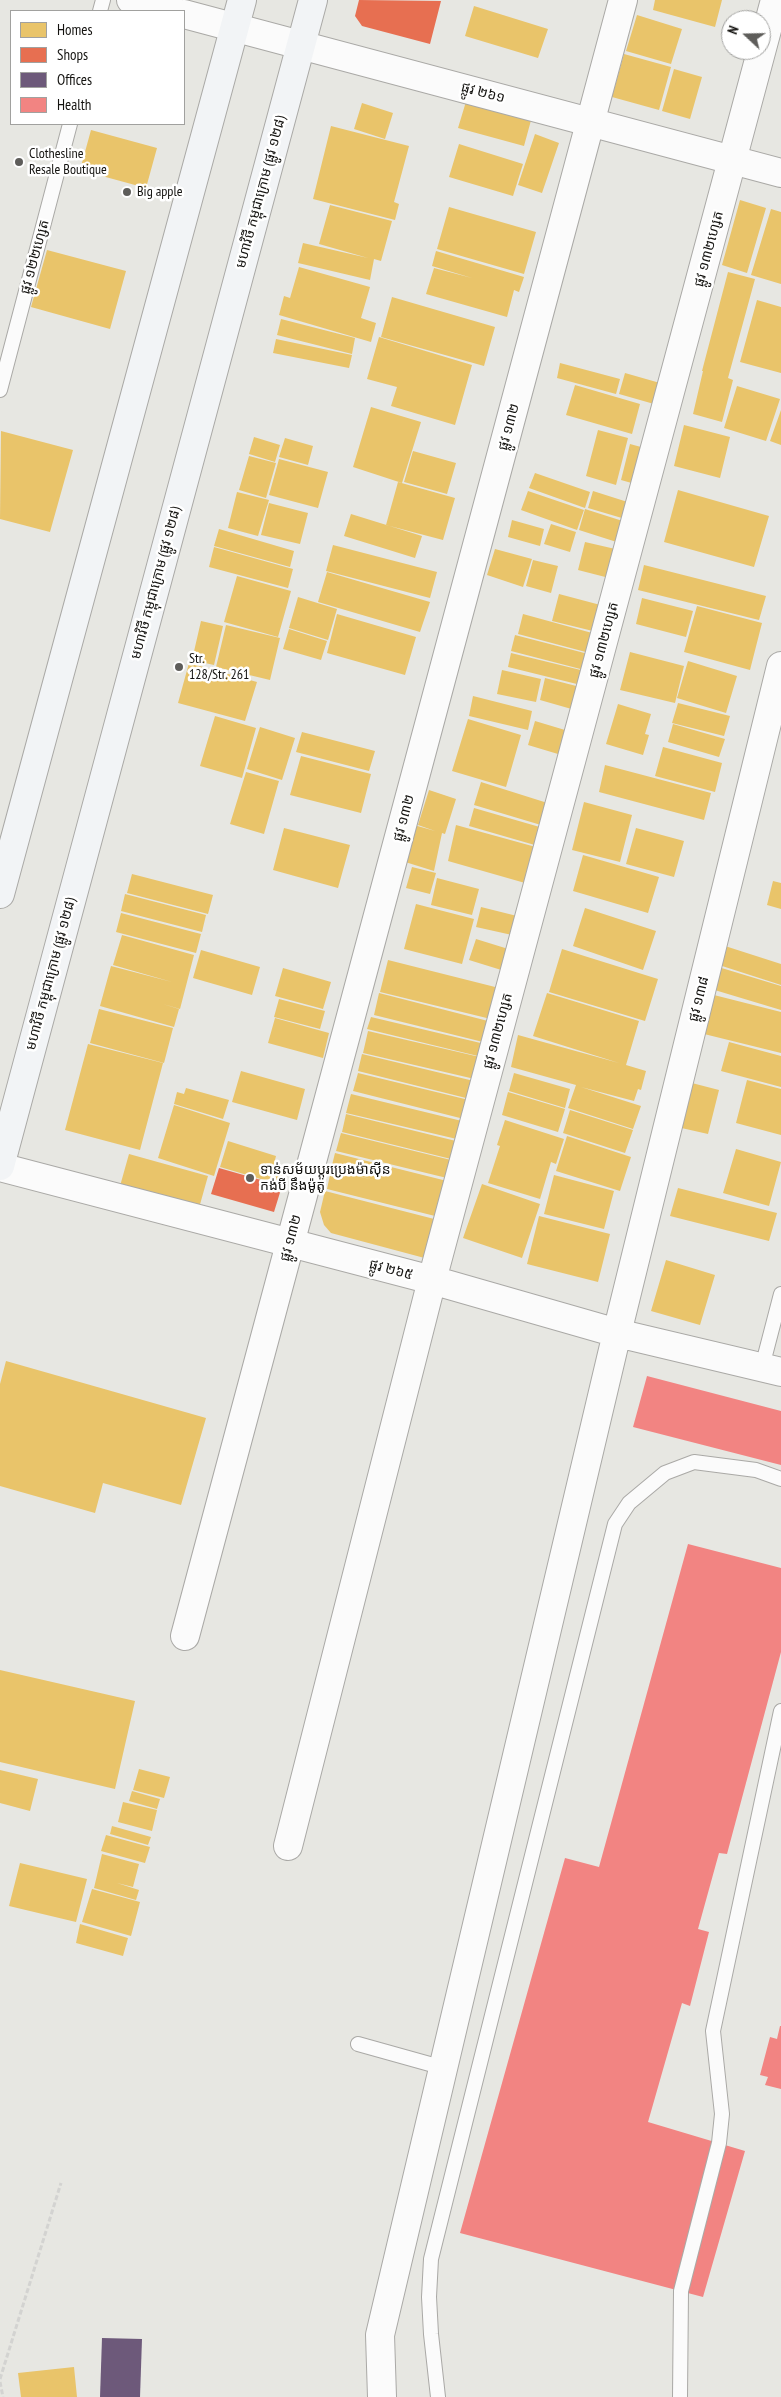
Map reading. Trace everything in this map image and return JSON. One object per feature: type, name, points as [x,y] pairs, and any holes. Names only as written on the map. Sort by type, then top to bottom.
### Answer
[{"type":"main road","points":[[0,894],[242,0]]},
{"type":"main road","name":"មហាវិថី កម្ពុជាក្រោម (ផ្លូវ ១២៨)","points":[[0,1166],[313,0]]},
{"type":"street","points":[[131,0],[169,10]]},
{"type":"street","name":"ផ្លូវ ១៣២","points":[[185,1636],[623,0]]},
{"type":"street","name":"ផ្លូវ ១៣២ហ្សេត","points":[[288,1846],[432,1280],[775,0]]},
{"type":"street","name":"ផ្លូវ ២៦១","points":[[185,14],[781,173]]},
{"type":"street","name":"ផ្លូវ ១៣៨","points":[[382,2397],[380,2334],[617,1333],[781,666]]},
{"type":"street","name":"ផ្លូវ ២៦៥","points":[[0,1166],[432,1280],[617,1333],[771,1370]]},
{"type":"lane","name":"ផ្លូវ ១២២ហ្សេត","points":[[0,390],[70,125]]},
{"type":"lane","points":[[771,1370],[781,1294]]},
{"type":"lane","points":[[438,2397],[431,2334],[431,2259],[615,1524],[629,1503],[664,1473],[694,1462],[756,1470],[781,1479]]},
{"type":"lane","points":[[680,2397],[681,2291],[719,2143],[722,2114],[713,2031],[781,1712]]},
{"type":"lane","points":[[358,2044],[444,2068]]},
{"type":"path","points":[[3,2397],[0,2381],[61,2183]]},
{"type":"building: Homes","points":[[655,0],[722,0],[715,27],[653,10]]},
{"type":"building: Homes","points":[[474,6],[548,29],[538,58],[465,36]]},
{"type":"building: Homes","points":[[637,15],[682,29],[671,64],[626,51]]},
{"type":"building: Homes","points":[[624,54],[671,67],[659,110],[612,97]]},
{"type":"building: Homes","points":[[674,69],[702,77],[690,119],[662,111]]},
{"type":"building: Homes","points":[[468,95],[533,113],[524,146],[458,128]]},
{"type":"building: Homes","points":[[362,103],[393,113],[385,139],[354,129]]},
{"type":"building: Homes","points":[[331,126],[409,146],[394,202],[399,204],[395,220],[313,199]]},
{"type":"building: Homes","points":[[91,130],[157,148],[146,188],[80,170]]},
{"type":"building: Homes","points":[[535,134],[559,143],[542,193],[518,185]]},
{"type":"building: Homes","points":[[459,144],[523,164],[513,196],[449,177]]},
{"type":"building: Homes","points":[[740,200],[766,208],[747,273],[722,265]]},
{"type":"building: Homes","points":[[330,205],[392,221],[381,261],[374,259],[370,280],[298,263],[303,243],[368,258],[319,244]]},
{"type":"building: Homes","points":[[449,207],[536,232],[524,274],[437,249]]},
{"type":"building: Homes","points":[[771,209],[781,212],[781,284],[751,275]]},
{"type":"building: Homes","points":[[47,250],[126,271],[110,329],[31,307]]},
{"type":"building: Homes","points":[[436,251],[524,277],[519,292],[514,290],[507,317],[426,294],[434,268],[472,278],[432,266]]},
{"type":"building: Homes","points":[[299,267],[370,287],[361,318],[376,323],[371,342],[279,315],[284,296],[290,298]]},
{"type":"building: Homes","points":[[728,272],[755,279],[728,378],[733,380],[722,422],[693,414],[702,371]]},
{"type":"building: Homes","points":[[392,297],[495,327],[484,366],[381,337]]},
{"type":"building: Homes","points":[[757,300],[781,307],[781,373],[740,362]]},
{"type":"building: Homes","points":[[281,319],[355,338],[352,354],[277,335]]},
{"type":"building: Homes","points":[[379,337],[472,365],[455,425],[391,406],[397,387],[367,379]]},
{"type":"building: Homes","points":[[276,339],[352,355],[349,368],[273,353]]},
{"type":"building: Homes","points":[[560,363],[620,379],[616,394],[557,378]]},
{"type":"building: Homes","points":[[625,373],[667,385],[661,406],[619,394]]},
{"type":"building: Homes","points":[[575,385],[640,404],[632,434],[566,415]]},
{"type":"building: Homes","points":[[737,386],[780,399],[766,441],[724,428]]},
{"type":"building: Homes","points":[[371,407],[421,422],[402,483],[353,467]]},
{"type":"building: Homes","points":[[781,410],[781,445],[770,441]]},
{"type":"building: Homes","points":[[684,425],[730,437],[720,478],[674,466]]},
{"type":"building: Homes","points":[[598,430],[628,438],[616,485],[586,476]]},
{"type":"building: Homes","points":[[1,431],[73,450],[50,532],[0,519]]},
{"type":"building: Homes","points":[[254,437],[280,445],[275,462],[249,454]]},
{"type":"building: Homes","points":[[285,438],[313,446],[308,465],[279,457]]},
{"type":"building: Homes","points":[[630,444],[652,450],[642,486],[621,480]]},
{"type":"building: Homes","points":[[413,451],[456,463],[447,494],[404,482]]},
{"type":"building: Homes","points":[[249,456],[276,463],[266,498],[239,490]]},
{"type":"building: Homes","points":[[279,459],[328,472],[318,508],[269,495]]},
{"type":"building: Homes","points":[[535,473],[590,492],[585,508],[529,488]]},
{"type":"building: Homes","points":[[398,482],[455,498],[443,540],[386,525]]},
{"type":"building: Homes","points":[[678,490],[769,516],[754,567],[664,542]]},
{"type":"building: Homes","points":[[528,491],[584,510],[577,530],[521,510]]},
{"type":"building: Homes","points":[[593,491],[637,505],[632,521],[588,508]]},
{"type":"building: Homes","points":[[237,492],[269,500],[258,536],[228,528]]},
{"type":"building: Homes","points":[[269,503],[308,513],[300,544],[261,535]]},
{"type":"building: Homes","points":[[585,509],[632,524],[626,545],[579,530]]},
{"type":"building: Homes","points":[[351,514],[422,536],[415,558],[344,536]]},
{"type":"building: Homes","points":[[512,520],[544,529],[540,546],[508,537]]},
{"type":"building: Homes","points":[[551,524],[576,532],[570,552],[544,544]]},
{"type":"building: Homes","points":[[219,529],[294,551],[290,567],[214,546]]},
{"type":"building: Homes","points":[[585,542],[624,551],[617,580],[578,570]]},
{"type":"building: Homes","points":[[333,545],[437,572],[430,598],[326,571]]},
{"type":"building: Homes","points":[[214,547],[293,569],[288,588],[209,567]]},
{"type":"building: Homes","points":[[495,549],[532,559],[523,587],[487,575]]},
{"type":"building: Homes","points":[[533,560],[558,566],[551,593],[526,586]]},
{"type":"building: Homes","points":[[644,565],[766,596],[759,620],[638,590]]},
{"type":"building: Homes","points":[[327,572],[430,602],[420,632],[318,602]]},
{"type":"building: Homes","points":[[237,576],[291,591],[278,637],[224,622]]},
{"type":"building: Homes","points":[[559,594],[608,607],[601,633],[552,621]]},
{"type":"building: Homes","points":[[298,597],[337,609],[328,640],[289,628]]},
{"type":"building: Homes","points":[[642,598],[693,611],[686,637],[636,624]]},
{"type":"building: Homes","points":[[697,606],[762,623],[750,670],[684,652]]},
{"type":"building: Homes","points":[[337,614],[416,637],[405,675],[327,653]]},
{"type":"building: Homes","points":[[523,614],[603,636],[597,655],[518,634]]},
{"type":"building: Homes","points":[[201,621],[223,626],[214,665],[192,660]]},
{"type":"building: Homes","points":[[226,625],[280,638],[270,680],[216,667]]},
{"type":"building: Homes","points":[[289,629],[327,641],[321,660],[283,649]]},
{"type":"building: Homes","points":[[515,635],[596,656],[592,672],[511,651]]},
{"type":"building: Homes","points":[[630,652],[684,666],[675,703],[620,690]]},
{"type":"building: Homes","points":[[511,653],[593,673],[589,687],[508,667]]},
{"type":"building: Homes","points":[[688,661],[737,676],[726,713],[677,698]]},
{"type":"building: Homes","points":[[189,663],[257,682],[245,721],[178,703]]},
{"type":"building: Homes","points":[[502,670],[541,679],[536,702],[497,694]]},
{"type":"building: Homes","points":[[545,678],[588,689],[582,712],[540,700]]},
{"type":"building: Homes","points":[[473,696],[532,711],[528,730],[469,716]]},
{"type":"building: Homes","points":[[678,703],[730,716],[724,736],[672,723]]},
{"type":"building: Homes","points":[[618,704],[651,714],[645,734],[649,735],[643,755],[606,744]]},
{"type":"building: Homes","points":[[215,716],[256,728],[242,778],[200,766]]},
{"type":"building: Homes","points":[[468,719],[521,735],[506,787],[452,771]]},
{"type":"building: Homes","points":[[535,721],[575,733],[568,757],[528,745]]},
{"type":"building: Homes","points":[[673,724],[725,739],[719,757],[668,742]]},
{"type":"building: Homes","points":[[260,727],[295,738],[282,780],[247,769]]},
{"type":"building: Homes","points":[[302,732],[375,751],[369,771],[296,752]]},
{"type":"building: Homes","points":[[663,747],[722,763],[715,792],[655,776]]},
{"type":"building: Homes","points":[[301,756],[371,774],[361,813],[290,795]]},
{"type":"building: Homes","points":[[605,765],[711,793],[704,820],[599,792]]},
{"type":"building: Homes","points":[[246,772],[279,781],[264,834],[230,824]]},
{"type":"building: Homes","points":[[481,782],[557,806],[551,828],[474,805]]},
{"type":"building: Homes","points":[[429,790],[456,799],[445,834],[442,833],[434,871],[402,861],[414,825],[435,831],[418,825]]},
{"type":"building: Homes","points":[[584,802],[632,815],[620,862],[572,850]]},
{"type":"building: Homes","points":[[474,808],[550,830],[545,848],[469,826]]},
{"type":"building: Homes","points":[[456,825],[543,849],[532,885],[448,861]]},
{"type":"building: Homes","points":[[284,828],[350,845],[338,888],[273,870]]},
{"type":"building: Homes","points":[[636,828],[684,841],[674,877],[626,864]]},
{"type":"building: Homes","points":[[583,855],[659,877],[648,913],[573,891]]},
{"type":"building: Homes","points":[[412,867],[436,873],[430,894],[406,888]]},
{"type":"building: Homes","points":[[132,874],[213,895],[208,914],[127,893]]},
{"type":"building: Homes","points":[[437,878],[479,889],[472,915],[431,905]]},
{"type":"building: Homes","points":[[773,881],[781,883],[781,909],[767,905]]},
{"type":"building: Homes","points":[[125,894],[206,915],[202,932],[121,911]]},
{"type":"building: Homes","points":[[416,904],[474,919],[462,964],[404,949]]},
{"type":"building: Homes","points":[[481,907],[525,918],[521,937],[476,927]]},
{"type":"building: Homes","points":[[585,908],[656,931],[643,970],[573,946]]},
{"type":"building: Homes","points":[[121,913],[201,934],[196,953],[116,932]]},
{"type":"building: Homes","points":[[122,935],[194,955],[180,1009],[163,1004],[179,1009],[174,1027],[100,1006],[111,966],[172,982],[113,965]]},
{"type":"building: Homes","points":[[476,939],[518,952],[511,973],[469,960]]},
{"type":"building: Homes","points":[[725,946],[781,964],[781,985],[719,965]]},
{"type":"building: Homes","points":[[562,949],[658,979],[645,1021],[549,992]]},
{"type":"building: Homes","points":[[201,950],[260,967],[252,995],[193,978]]},
{"type":"building: Homes","points":[[388,960],[507,990],[499,1021],[380,992]]},
{"type":"building: Homes","points":[[715,966],[781,986],[781,1010],[708,988]]},
{"type":"building: Homes","points":[[283,968],[331,982],[323,1009],[275,996]]},
{"type":"building: Homes","points":[[379,993],[488,1021],[483,1042],[374,1015]]},
{"type":"building: Homes","points":[[547,993],[639,1021],[626,1065],[646,1071],[641,1090],[638,1089],[634,1101],[581,1087],[641,1106],[633,1129],[568,1108],[576,1085],[511,1067],[518,1035],[619,1063],[533,1036]]},
{"type":"building: Homes","points":[[710,994],[781,1012],[781,1053],[700,1033]]},
{"type":"building: Homes","points":[[279,999],[325,1011],[320,1029],[274,1017]]},
{"type":"building: Homes","points":[[99,1009],[173,1028],[164,1063],[90,1043]]},
{"type":"building: Homes","points":[[371,1017],[489,1045],[486,1058],[367,1029]]},
{"type":"building: Homes","points":[[275,1018],[329,1033],[323,1058],[268,1043]]},
{"type":"building: Homes","points":[[368,1031],[484,1058],[479,1080],[363,1053]]},
{"type":"building: Homes","points":[[729,1042],[781,1056],[781,1087],[721,1071]]},
{"type":"building: Homes","points":[[88,1044],[163,1063],[140,1150],[65,1130]]},
{"type":"building: Homes","points":[[362,1054],[478,1082],[474,1100],[358,1071]]},
{"type":"building: Homes","points":[[241,1071],[305,1089],[297,1120],[232,1102]]},
{"type":"building: Homes","points":[[358,1073],[473,1101],[468,1120],[353,1091]]},
{"type":"building: Homes","points":[[514,1073],[570,1089],[565,1108],[509,1091]]},
{"type":"building: Homes","points":[[747,1080],[781,1089],[781,1135],[736,1123]]},
{"type":"building: Homes","points":[[688,1082],[719,1090],[708,1134],[677,1127]]},
{"type":"building: Homes","points":[[186,1088],[229,1100],[223,1119],[174,1104],[177,1092],[184,1094]]},
{"type":"building: Homes","points":[[508,1092],[565,1109],[558,1132],[502,1115]]},
{"type":"building: Homes","points":[[351,1094],[466,1122],[461,1140],[346,1113]]},
{"type":"building: Homes","points":[[174,1105],[230,1123],[214,1176],[158,1158]]},
{"type":"building: Homes","points":[[570,1110],[633,1130],[625,1153],[563,1133]]},
{"type":"building: Homes","points":[[346,1114],[460,1142],[455,1160],[342,1132]]},
{"type":"building: Homes","points":[[505,1120],[564,1139],[556,1164],[551,1162],[540,1199],[488,1183],[500,1146],[497,1145]]},
{"type":"building: Homes","points":[[341,1133],[455,1161],[451,1179],[336,1151]]},
{"type":"building: Homes","points":[[567,1136],[631,1157],[620,1191],[556,1171]]},
{"type":"building: Homes","points":[[228,1141],[276,1156],[274,1164],[287,1167],[281,1185],[220,1167]]},
{"type":"building: Homes","points":[[736,1149],[781,1162],[769,1206],[723,1193]]},
{"type":"building: Homes","points":[[335,1153],[451,1182],[443,1218],[327,1189],[331,1170],[374,1180],[331,1169]]},
{"type":"building: Homes","points":[[129,1154],[208,1176],[199,1208],[120,1186]]},
{"type":"building: Homes","points":[[554,1175],[614,1191],[604,1229],[544,1214]]},
{"type":"building: Homes","points":[[482,1184],[540,1204],[522,1258],[463,1238]]},
{"type":"building: Homes","points":[[678,1188],[777,1213],[769,1241],[670,1216]]},
{"type":"building: Homes","points":[[325,1191],[442,1221],[432,1260],[331,1233],[324,1225],[320,1212]]},
{"type":"building: Homes","points":[[539,1216],[610,1234],[598,1282],[527,1264]]},
{"type":"building: Homes","points":[[666,1260],[715,1275],[700,1325],[651,1311]]},
{"type":"building: Homes","points":[[6,1361],[206,1418],[181,1505],[103,1483],[95,1513],[0,1486],[0,1384]]},
{"type":"building: Homes","points":[[0,1670],[135,1701],[115,1789],[0,1762]]},
{"type":"building: Homes","points":[[139,1769],[170,1777],[164,1798],[133,1790]]},
{"type":"building: Homes","points":[[0,1770],[38,1779],[30,1811],[0,1803]]},
{"type":"building: Homes","points":[[132,1791],[160,1799],[157,1809],[129,1801]]},
{"type":"building: Homes","points":[[123,1802],[157,1810],[152,1831],[118,1822]]},
{"type":"building: Homes","points":[[112,1826],[151,1837],[148,1845],[110,1834]]},
{"type":"building: Homes","points":[[106,1835],[150,1847],[145,1863],[101,1851]]},
{"type":"building: Homes","points":[[102,1854],[139,1864],[133,1887],[117,1883],[139,1890],[136,1900],[94,1888]]},
{"type":"building: Homes","points":[[20,1863],[87,1879],[76,1922],[9,1906]]},
{"type":"building: Homes","points":[[92,1889],[140,1902],[131,1936],[82,1922]]},
{"type":"building: Homes","points":[[80,1924],[128,1938],[123,1956],[76,1943]]},
{"type":"building: Homes","points":[[74,2367],[77,2397],[21,2397],[18,2373]]},
{"type":"building: Shops","points":[[359,0],[441,1],[430,44],[362,26],[355,16]]},
{"type":"building: Shops","points":[[219,1168],[282,1186],[274,1212],[211,1194]]},
{"type":"building: Offices","points":[[102,2338],[142,2339],[140,2397],[100,2397]]},
{"type":"building: Health","points":[[647,1376],[781,1411],[781,1465],[633,1427]]},
{"type":"building: Health","points":[[688,1544],[781,1568],[781,1652],[727,1854],[719,1853],[698,1929],[709,1932],[690,2006],[682,2003],[648,2122],[745,2151],[703,2297],[460,2233],[565,1858],[599,1867]]},
{"type":"building: Health","points":[[780,2026],[781,2089],[765,2085],[768,2077],[760,2075],[770,2037],[777,2039]]},
{"type":"place","name":"Clothesline Resale Boutique","points":[[19,162]]},
{"type":"place","name":"Big apple","points":[[127,192]]},
{"type":"place","name":"Str. 128/Str. 261","points":[[179,667]]},
{"type":"place","name":"ទាន់សម័យប្តូរប្រេងម៉ាសុីន កង់បី នឹងម៉ូតូ","points":[[250,1178]]}]
